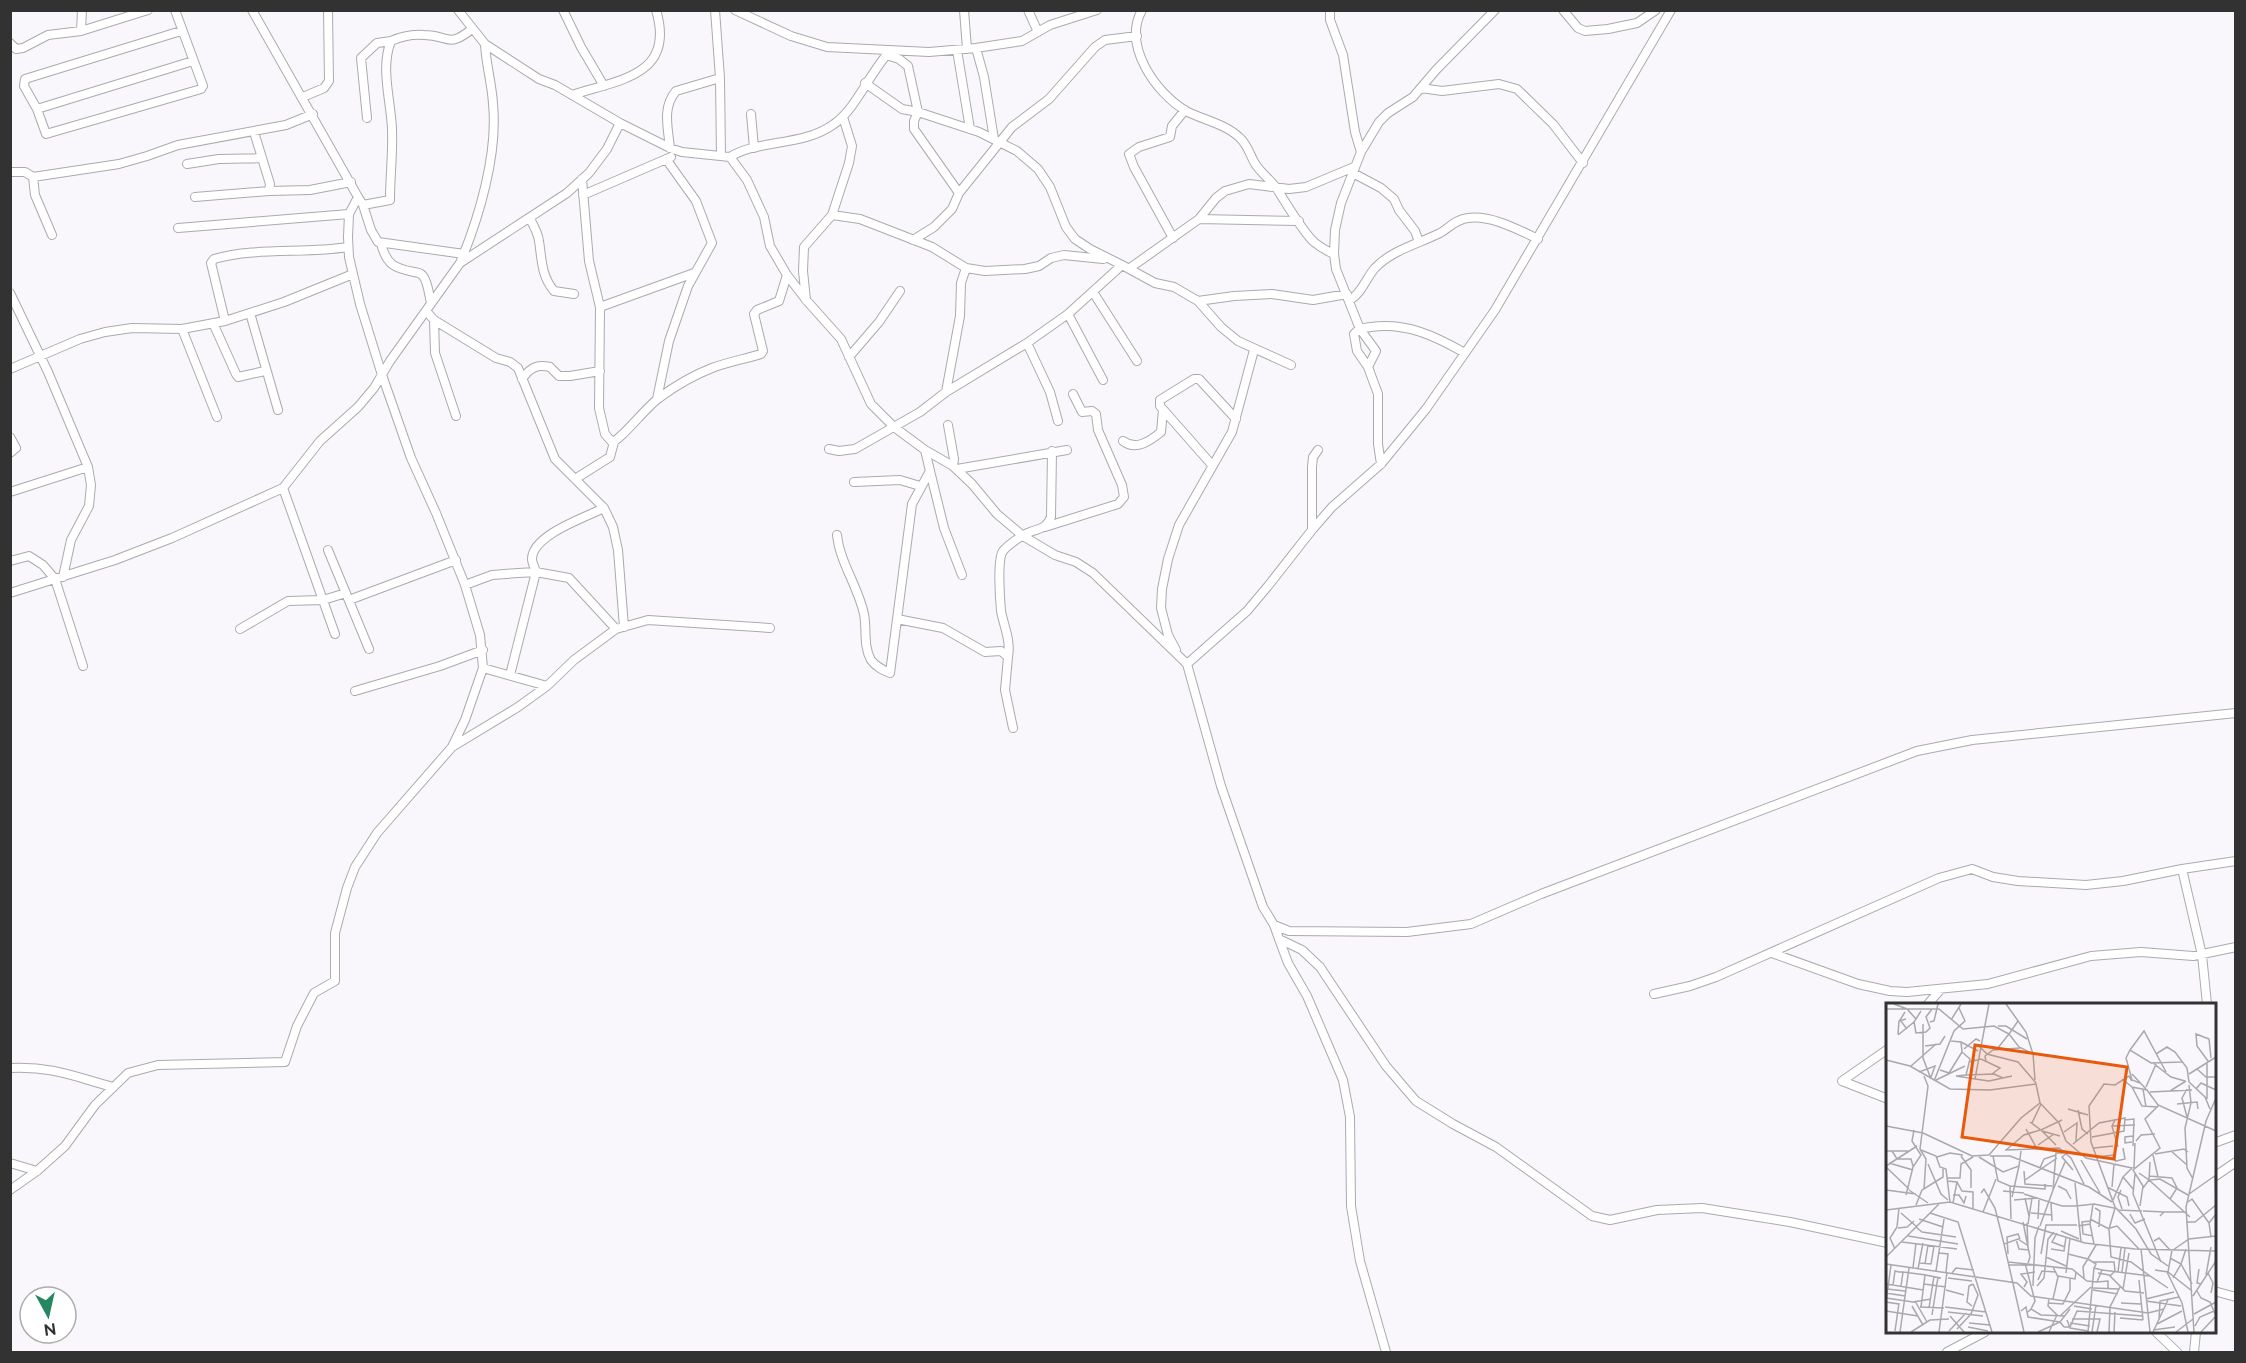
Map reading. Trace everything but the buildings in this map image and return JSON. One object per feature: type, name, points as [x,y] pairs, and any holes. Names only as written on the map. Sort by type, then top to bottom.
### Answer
[{"type":"street","points":[[81,31],[82,10]]},
{"type":"street","points":[[10,43],[16,49],[23,48],[48,35],[81,31],[148,10]]},
{"type":"street","points":[[175,10],[181,32],[203,86],[46,134],[37,109],[24,86],[25,79],[181,32]]},
{"type":"street","points":[[252,10],[351,182],[376,240],[381,244],[464,254]]},
{"type":"street","points":[[303,97],[324,88],[329,81],[328,10]]},
{"type":"street","points":[[458,10],[485,44],[524,71],[572,94],[620,123],[682,152],[725,156],[740,150],[797,140],[818,133],[843,117],[888,53]]},
{"type":"street","points":[[563,10],[604,86]]},
{"type":"street","points":[[572,94],[604,86],[644,70],[652,62],[658,48],[660,30],[656,10]]},
{"type":"street","points":[[715,10],[725,156],[747,180],[764,217],[770,246],[787,275],[841,339],[871,404],[894,427],[925,450],[955,467],[997,514],[1023,536],[1055,555],[1076,562],[1093,573],[1187,664],[1221,786],[1245,860],[1263,907],[1274,925],[1288,963],[1317,1016],[1343,1080],[1350,1117],[1351,1206],[1365,1278],[1386,1353]]},
{"type":"street","points":[[735,10],[811,44],[888,53],[972,49],[1022,41],[1050,24],[1097,10]]},
{"type":"street","points":[[964,10],[972,49],[984,77],[998,140]]},
{"type":"street","points":[[1028,10],[1038,32]]},
{"type":"street","points":[[1142,10],[1139,16],[1137,36],[1142,59],[1156,84],[1169,99],[1185,110],[1238,136],[1247,146],[1261,172],[1276,187],[1314,242],[1334,254]]},
{"type":"street","points":[[1330,10],[1330,20],[1343,55],[1354,132],[1360,152]]},
{"type":"street","points":[[1368,367],[1376,351],[1360,328],[1336,269],[1335,230],[1341,203],[1360,152],[1380,122],[1388,113],[1413,97],[1495,10]]},
{"type":"street","points":[[1563,10],[1578,28],[1585,31],[1637,23],[1656,10]]},
{"type":"street","points":[[1187,664],[1247,611],[1332,507],[1381,464],[1426,409],[1495,310],[1671,10]]},
{"type":"street","points":[[110,12],[114,21]]},
{"type":"street","points":[[367,118],[361,58],[377,43],[425,35],[454,40],[472,29]]},
{"type":"street","points":[[914,240],[934,227],[952,209],[959,193],[998,140],[1049,99],[1095,47],[1112,39],[1137,36]]},
{"type":"street","points":[[10,1190],[37,1171],[65,1146],[96,1105],[128,1073],[158,1065],[285,1062],[297,1026],[315,993],[335,981],[336,933],[346,888],[354,867],[377,833],[452,747],[465,720],[483,668],[483,650],[465,585],[411,458],[382,375],[360,304],[348,247],[349,214],[361,201],[390,200],[392,126],[387,53],[391,41]]},
{"type":"street","points":[[10,593],[115,560],[172,538],[283,488],[320,441],[358,407],[460,263],[464,254],[478,212],[491,149],[494,106],[487,75],[485,44]]},
{"type":"street","points":[[957,50],[970,129]]},
{"type":"street","points":[[888,53],[908,66],[918,112],[914,120],[915,129],[959,193]]},
{"type":"street","points":[[37,109],[193,61]]},
{"type":"street","points":[[670,148],[666,107],[673,93],[720,78]]},
{"type":"street","points":[[865,83],[902,109],[970,129],[998,140],[1028,158],[1050,187],[1066,227],[1075,239],[1155,283],[1173,287],[1198,301],[1221,327],[1238,341],[1291,365]]},
{"type":"street","points":[[1421,88],[1442,91],[1499,84],[1517,89],[1553,124],[1583,163]]},
{"type":"street","points":[[1173,238],[1129,154],[1138,147],[1170,137],[1172,126],[1185,110]]},
{"type":"street","points":[[10,172],[25,172],[33,177],[118,164],[178,145],[286,125],[313,114]]},
{"type":"street","points":[[751,114],[754,148]]},
{"type":"street","points":[[807,301],[803,271],[804,248],[832,215],[849,164],[852,146],[843,117]]},
{"type":"street","points":[[460,263],[567,193],[607,149],[620,123]]},
{"type":"street","points":[[254,132],[270,184],[269,191]]},
{"type":"street","points":[[583,195],[682,152]]},
{"type":"street","points":[[187,164],[219,159],[262,158]]},
{"type":"street","points":[[657,399],[669,341],[688,286],[712,246],[712,239],[696,201],[666,159]]},
{"type":"street","points":[[829,449],[839,451],[855,449],[1027,343],[1068,314],[1126,266],[1173,238],[1199,219],[1216,198],[1225,191],[1249,184],[1289,189],[1306,187],[1354,170]]},
{"type":"street","points":[[1354,170],[1394,199],[1399,210],[1415,231],[1419,242]]},
{"type":"street","points":[[33,177],[35,195],[52,235]]},
{"type":"street","points":[[582,179],[589,261],[600,307],[598,399],[602,425],[607,439],[614,442]]},
{"type":"street","points":[[195,197],[310,190],[351,182]]},
{"type":"street","points":[[178,228],[349,214]]},
{"type":"street","points":[[832,215],[860,219],[914,240],[942,252],[966,268],[1012,271],[1039,266],[1051,258],[1064,255],[1110,259]]},
{"type":"street","points":[[1198,301],[1272,294],[1313,300],[1356,296],[1375,268],[1387,257],[1467,218],[1496,221],[1538,239]]},
{"type":"street","points":[[530,219],[537,233],[541,266],[547,282],[554,291],[574,294]]},
{"type":"street","points":[[1199,219],[1299,221]]},
{"type":"street","points":[[381,244],[385,257],[390,263],[396,267],[420,273],[424,278],[429,307],[434,320],[435,353],[456,416]]},
{"type":"street","points":[[225,321],[212,263],[214,259],[254,253],[318,251],[348,247]]},
{"type":"street","points":[[946,392],[960,315],[961,283],[966,268]]},
{"type":"street","points":[[600,307],[694,273]]},
{"type":"street","points":[[10,369],[80,339],[105,332],[132,328],[182,329],[225,321],[284,302],[353,274]]},
{"type":"street","points":[[575,479],[610,457],[613,453],[614,442],[657,399],[712,368],[761,354],[763,351],[754,314],[779,301],[787,275]]},
{"type":"street","points":[[849,357],[879,322],[900,291]]},
{"type":"street","points":[[1093,292],[1137,361]]},
{"type":"street","points":[[12,299],[48,372],[88,467],[91,485],[89,506],[71,540],[59,578],[82,666]]},
{"type":"street","points":[[250,314],[278,410]]},
{"type":"street","points":[[1068,314],[1103,380]]},
{"type":"street","points":[[434,320],[496,358],[510,362],[518,368],[555,459],[604,508],[613,527],[618,550],[620,628]]},
{"type":"street","points":[[213,323],[238,377],[265,370]]},
{"type":"street","points":[[1381,464],[1378,444],[1378,394],[1368,367],[1357,351],[1354,334],[1360,328],[1383,325],[1399,326],[1437,337],[1465,353]]},
{"type":"street","points":[[182,329],[217,417]]},
{"type":"street","points":[[1027,343],[1050,392],[1058,421]]},
{"type":"street","points":[[1179,656],[1168,635],[1161,608],[1168,559],[1179,525],[1232,432],[1243,384],[1254,350]]},
{"type":"street","points":[[522,379],[531,368],[538,366],[550,367],[559,376],[600,370]]},
{"type":"street","points":[[1212,465],[1163,410],[1160,400],[1194,379],[1199,379],[1236,419]]},
{"type":"street","points":[[1013,728],[1005,690],[1010,647],[1001,610],[1000,559],[1003,551],[1029,532],[1118,504],[1124,497],[1122,485],[1098,430],[1096,414],[1092,411],[1082,412],[1073,394]]},
{"type":"street","points":[[1123,441],[1137,446],[1161,432],[1163,410]]},
{"type":"street","points":[[948,425],[955,467]]},
{"type":"street","points":[[10,436],[16,448],[10,453]]},
{"type":"street","points":[[925,450],[944,528],[962,575]]},
{"type":"street","points":[[955,467],[1067,450]]},
{"type":"street","points":[[1312,530],[1312,467],[1313,457],[1318,450]]},
{"type":"street","points":[[1045,527],[1052,517],[1052,451]]},
{"type":"street","points":[[10,492],[88,467]]},
{"type":"street","points":[[837,535],[838,548],[857,591],[864,616],[868,653],[872,661],[890,673],[912,504],[930,471]]},
{"type":"street","points":[[854,482],[900,480],[920,486]]},
{"type":"street","points":[[283,488],[335,634]]},
{"type":"street","points":[[510,675],[536,572],[531,560],[534,550],[552,532],[604,508]]},
{"type":"street","points":[[328,550],[369,649]]},
{"type":"street","points":[[10,561],[29,556],[59,578]]},
{"type":"street","points":[[240,629],[288,601],[323,600],[348,596],[456,560]]},
{"type":"street","points":[[465,585],[492,574],[536,572],[569,579],[620,628]]},
{"type":"street","points":[[897,619],[943,628],[985,652],[1001,651],[1008,657]]},
{"type":"street","points":[[452,747],[518,707],[547,686],[559,672],[620,628],[648,620],[770,628]]},
{"type":"street","points":[[355,691],[440,666],[483,650]]},
{"type":"street","points":[[483,668],[547,686]]},
{"type":"street","points":[[1274,925],[1289,931],[1375,933],[1407,932],[1471,924],[1541,894],[1917,751],[1972,740],[2235,713]]},
{"type":"street","points":[[1654,994],[1690,986],[1772,953],[1939,878],[1972,869],[1993,877],[2018,881],[2086,885],[2235,861]]},
{"type":"street","points":[[2182,869],[2202,955],[2207,1003]]},
{"type":"street","points":[[1279,939],[1302,950],[1320,966],[1386,1066],[1416,1101],[1496,1147],[1592,1216],[1610,1220],[1657,1210],[1702,1208],[1790,1222],[1886,1243]]},
{"type":"street","points":[[1772,953],[1875,989],[1908,992],[1988,984],[2077,960],[2119,953],[2202,955],[2235,947]]},
{"type":"street","points":[[1930,1003],[1941,989]]},
{"type":"street","points":[[1886,1050],[1842,1081],[1886,1099]]},
{"type":"street","points":[[10,1068],[33,1066],[56,1070],[114,1087]]},
{"type":"street","points":[[2216,1142],[2235,1135]]},
{"type":"street","points":[[2216,1175],[2235,1162]]},
{"type":"street","points":[[10,1163],[37,1171]]},
{"type":"street","points":[[2216,1291],[2235,1297]]},
{"type":"street","points":[[1947,1353],[1983,1333]]},
{"type":"street","points":[[2157,1333],[2177,1353]]},
{"type":"street","points":[[2194,1353],[2196,1333]]}]
